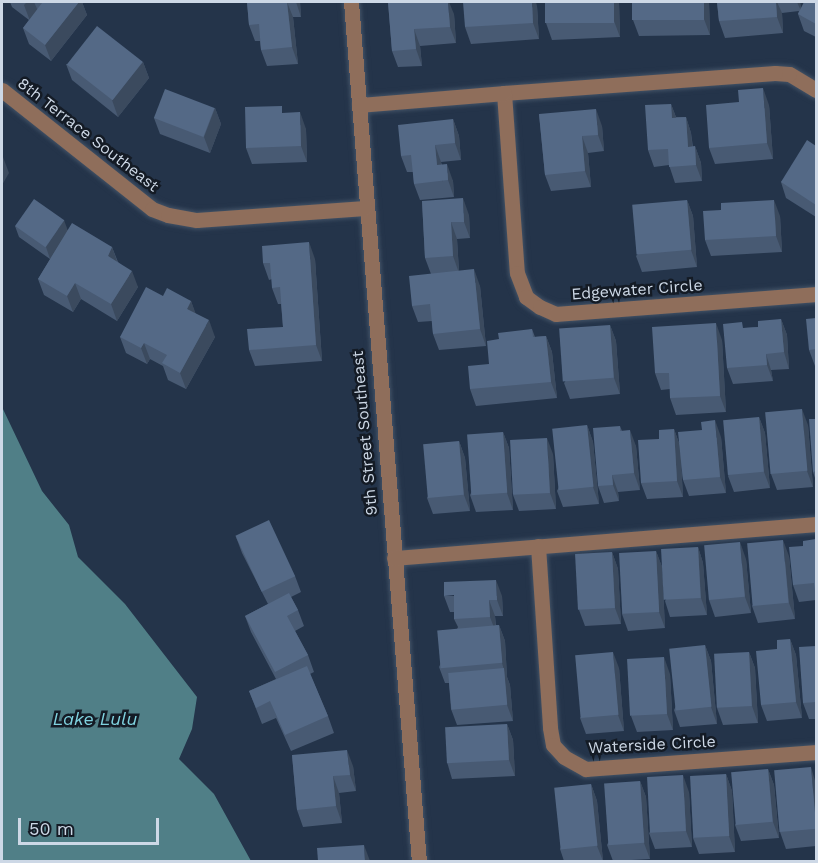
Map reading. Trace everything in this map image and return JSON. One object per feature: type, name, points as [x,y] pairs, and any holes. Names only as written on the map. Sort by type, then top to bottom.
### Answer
[{"type":"street","name":"9th Street Southeast","points":[[351,2],[365,208],[419,861]]},
{"type":"street","points":[[359,105],[775,73],[789,74],[816,90]]},
{"type":"street","name":"8th Terrace Southeast","points":[[2,90],[152,209],[168,215],[197,220],[365,208]]},
{"type":"street","name":"Edgewater Circle","points":[[504,93],[517,273],[526,297],[540,307],[555,314],[816,294]]},
{"type":"street","points":[[394,558],[816,524]]},
{"type":"street","name":"Waterside Circle","points":[[538,546],[550,728],[553,745],[564,758],[586,769],[816,752]]},
{"type":"water","name":"Lake Lulu","points":[[2,407],[42,491],[69,525],[78,557],[125,604],[197,697],[192,729],[179,759],[214,794],[251,861],[2,861]]},
{"type":"building","points":[[40,2],[79,2],[45,45],[23,28],[42,3]]},
{"type":"building","points":[[247,2],[287,2],[292,47],[261,50],[259,24],[249,25]]},
{"type":"building","points":[[388,2],[448,2],[450,27],[414,29],[416,49],[392,51]]},
{"type":"building","points":[[463,2],[532,2],[533,23],[465,27]]},
{"type":"building","points":[[545,2],[614,2],[614,23],[545,23]]},
{"type":"building","points":[[632,2],[704,2],[704,20],[632,20]]},
{"type":"building","points":[[717,2],[776,2],[777,17],[719,21]]},
{"type":"building","points":[[804,2],[816,2],[816,24],[798,14]]},
{"type":"building","points":[[97,26],[143,62],[113,100],[67,65]]},
{"type":"building","points":[[763,88],[767,143],[709,148],[706,105],[739,102],[738,90]]},
{"type":"building","points":[[165,89],[214,108],[203,137],[154,118]]},
{"type":"building","points":[[671,104],[672,118],[686,117],[688,147],[695,146],[696,165],[669,167],[668,149],[648,150],[645,105]]},
{"type":"building","points":[[282,106],[282,113],[300,112],[301,146],[246,148],[245,107]]},
{"type":"building","points":[[596,109],[598,135],[582,136],[585,171],[545,175],[539,114]]},
{"type":"building","points":[[453,119],[455,143],[435,145],[437,165],[447,164],[448,180],[414,184],[411,155],[401,156],[398,125]]},
{"type":"building","points":[[807,140],[816,146],[816,205],[781,182]]},
{"type":"building","points":[[463,198],[464,222],[451,222],[453,256],[425,258],[422,201]]},
{"type":"building","points":[[34,199],[64,220],[45,247],[15,226]]},
{"type":"building","points":[[687,200],[691,250],[637,255],[632,205]]},
{"type":"building","points":[[774,200],[776,236],[705,240],[703,211],[721,210],[721,203]]},
{"type":"building","points":[[72,223],[112,247],[108,256],[132,271],[111,304],[75,283],[67,296],[38,279]]},
{"type":"building","points":[[309,242],[316,345],[249,350],[247,329],[283,327],[280,287],[272,288],[270,263],[263,263],[262,246]]},
{"type":"building","points":[[474,269],[480,329],[433,334],[430,304],[412,306],[409,276]]},
{"type":"building","points":[[146,287],[163,296],[167,288],[191,301],[187,309],[209,320],[180,373],[162,363],[167,355],[144,343],[141,348],[120,337]]},
{"type":"building","points":[[816,318],[816,349],[809,350],[806,319]]},
{"type":"building","points":[[781,319],[784,352],[766,354],[767,365],[727,368],[723,324],[742,322],[743,328],[758,327],[758,321]]},
{"type":"building","points":[[716,323],[720,396],[670,398],[669,373],[655,373],[652,327]]},
{"type":"building","points":[[610,325],[614,378],[563,381],[559,329]]},
{"type":"building","points":[[532,329],[533,337],[546,336],[551,382],[470,389],[468,366],[489,364],[487,341],[499,339],[498,333]]},
{"type":"building","points":[[802,409],[807,471],[771,474],[765,412]]},
{"type":"building","points":[[759,417],[764,472],[728,475],[723,420]]},
{"type":"building","points":[[809,419],[816,419],[816,471],[813,472]]},
{"type":"building","points":[[715,420],[720,477],[683,480],[678,432],[702,430],[701,422]]},
{"type":"building","points":[[587,425],[593,487],[559,490],[552,429]]},
{"type":"building","points":[[620,426],[620,431],[630,430],[634,473],[612,475],[613,485],[598,486],[593,428]]},
{"type":"building","points":[[674,429],[677,481],[641,483],[638,440],[659,439],[659,430]]},
{"type":"building","points":[[503,432],[507,493],[471,495],[467,435]]},
{"type":"building","points":[[547,438],[550,493],[513,495],[510,440]]},
{"type":"building","points":[[459,441],[464,495],[428,498],[423,444]]},
{"type":"building","points":[[269,520],[295,576],[262,592],[235,536]]},
{"type":"building","points":[[816,539],[815,591],[814,583],[793,585],[789,547],[803,546],[803,541]]},
{"type":"building","points":[[783,540],[788,603],[753,606],[747,543]]},
{"type":"building","points":[[740,542],[745,597],[709,600],[704,545]]},
{"type":"building","points":[[698,547],[701,598],[664,600],[661,549]]},
{"type":"building","points":[[656,551],[659,612],[622,614],[619,553]]},
{"type":"building","points":[[612,552],[615,608],[578,610],[575,554]]},
{"type":"building","points":[[496,580],[497,600],[489,600],[490,617],[454,619],[454,595],[444,596],[444,582]]},
{"type":"building","points":[[289,593],[298,610],[287,616],[308,655],[275,672],[245,616]]},
{"type":"building","points":[[499,625],[502,663],[441,668],[437,630]]},
{"type":"building","points":[[790,639],[796,702],[761,705],[756,651],[777,649],[777,640]]},
{"type":"building","points":[[705,645],[711,707],[676,710],[669,649]]},
{"type":"building","points":[[816,646],[816,702],[803,703],[799,647]]},
{"type":"building","points":[[613,652],[618,715],[581,718],[575,655]]},
{"type":"building","points":[[749,652],[752,706],[717,708],[714,654]]},
{"type":"building","points":[[664,657],[667,714],[630,716],[627,659]]},
{"type":"building","points":[[307,666],[328,716],[285,735],[270,701],[256,708],[249,691]]},
{"type":"building","points":[[504,668],[507,705],[451,710],[448,673]]},
{"type":"building","points":[[507,724],[509,760],[447,763],[445,727]]},
{"type":"building","points":[[347,750],[350,775],[333,776],[336,806],[297,810],[292,755]]},
{"type":"building","points":[[811,767],[816,829],[780,832],[774,770]]},
{"type":"building","points":[[768,769],[773,822],[736,825],[731,772]]},
{"type":"building","points":[[726,774],[729,836],[693,838],[690,776]]},
{"type":"building","points":[[683,775],[686,831],[650,833],[647,777]]},
{"type":"building","points":[[640,781],[644,843],[608,845],[604,784]]},
{"type":"building","points":[[591,784],[597,846],[561,850],[554,788]]},
{"type":"building","points":[[364,845],[365,861],[318,861],[317,848]]}]
